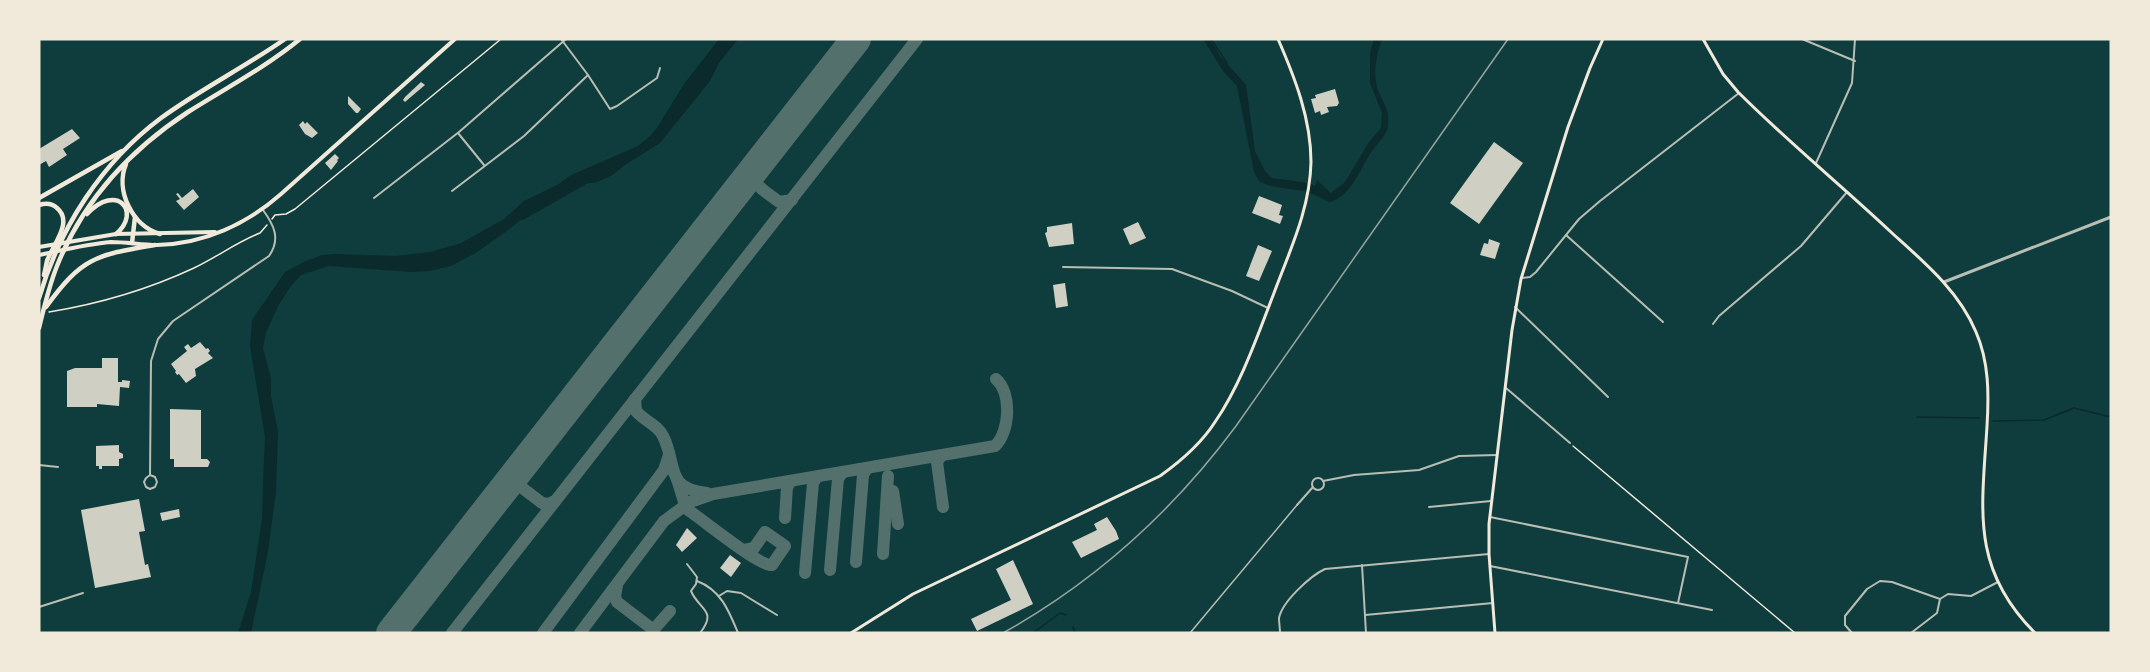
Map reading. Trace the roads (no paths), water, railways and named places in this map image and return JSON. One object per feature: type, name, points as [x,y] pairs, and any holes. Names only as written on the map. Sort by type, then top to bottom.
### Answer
[{"type":"highway","points":[[39,198],[111,159],[161,119],[285,39]]},
{"type":"highway","points":[[39,328],[57,266],[79,222],[102,188],[152,137],[300,39]]},
{"type":"highway","points":[[43,312],[67,279],[85,264],[110,253],[155,245],[191,242],[222,232],[263,210],[455,39]]},
{"type":"highway","points":[[40,295],[54,257],[77,212],[101,177],[129,146]]},
{"type":"highway","points":[[128,160],[123,174],[124,195],[134,214],[145,227],[160,234]]},
{"type":"highway","points":[[79,222],[98,204],[108,200],[117,200],[124,207],[127,217],[123,228],[116,234]]},
{"type":"highway","points":[[39,205],[45,203],[54,205],[62,212],[64,220],[47,261],[40,295]]},
{"type":"highway","points":[[132,243],[134,214]]},
{"type":"highway","points":[[42,247],[116,234],[222,232]]},
{"type":"highway","points":[[39,255],[112,242],[155,245]]},
{"type":"main road","points":[[851,633],[903,600],[1160,477],[1203,437],[1224,409],[1269,308],[1298,233],[1308,195],[1311,155],[1308,125],[1301,99],[1278,39]]},
{"type":"main road","points":[[1495,633],[1489,554],[1490,517],[1515,307],[1521,279],[1568,127],[1603,39]]},
{"type":"main road","points":[[1703,39],[1723,74],[1740,93],[1944,282],[1971,320],[1978,335],[1985,363],[1988,398],[1983,527],[1988,557],[2011,606],[2035,633]]},
{"type":"street","points":[[1802,39],[1855,61]]},
{"type":"street","points":[[1816,163],[1849,92],[1853,79],[1856,39]]},
{"type":"street","points":[[374,198],[458,133],[563,40],[588,75],[606,106],[611,109],[657,78],[660,68]]},
{"type":"street","points":[[452,191],[524,136],[588,75]]},
{"type":"street","points":[[1521,279],[1530,277],[1536,272],[1566,235],[1600,201],[1740,93]]},
{"type":"street","points":[[458,133],[484,165]]},
{"type":"street","points":[[1713,324],[1719,316],[1801,246],[1848,191]]},
{"type":"street","points":[[150,476],[151,361],[156,342],[173,321],[269,256],[274,246],[275,233],[273,225],[263,210]]},
{"type":"street","points":[[1944,282],[2111,217]]},
{"type":"street","points":[[1566,235],[1663,322]]},
{"type":"street","points":[[1063,267],[1135,267],[1178,271],[1232,291],[1269,308]]},
{"type":"street","points":[[1515,307],[1608,397]]},
{"type":"street","points":[[1506,388],[1570,443]]},
{"type":"street","points":[[1297,505],[1318,478],[1323,481],[1354,475],[1419,470],[1459,456],[1497,455]]},
{"type":"street","points":[[39,465],[58,467]]},
{"type":"street","points":[[150,476],[155,477],[157,482],[155,487],[150,489],[144,482],[146,477],[150,476]]},
{"type":"street","points":[[1313,487],[1317,490],[1321,489],[1324,485],[1323,481]]},
{"type":"street","points":[[1430,507],[1491,501]]},
{"type":"street","points":[[1490,517],[1688,557],[1678,603]]},
{"type":"street","points":[[1280,633],[1280,618],[1286,604],[1315,575],[1331,567],[1489,554]]},
{"type":"street","points":[[687,564],[695,573],[697,581],[691,591],[694,599],[706,611],[708,618],[700,633]]},
{"type":"street","points":[[1362,565],[1366,633]]},
{"type":"street","points":[[1490,566],[1712,610]]},
{"type":"street","points":[[697,581],[707,585],[719,596],[738,633]]},
{"type":"street","points":[[1852,633],[1845,625],[1845,616],[1867,589],[1880,581],[1892,582],[1940,599]]},
{"type":"street","points":[[1911,633],[1937,613],[1940,599],[1945,595],[1971,596],[1998,582]]},
{"type":"street","points":[[719,596],[727,591],[741,593],[777,615]]},
{"type":"street","points":[[39,607],[83,593]]},
{"type":"street","points":[[1365,615],[1493,603]]},
{"type":"lane","points":[[1190,633],[1297,505]]},
{"type":"water","points":[[719,39],[738,39],[719,63],[710,81],[660,143],[611,176],[597,182],[572,186],[563,193],[553,196],[474,254],[451,266],[411,272],[329,266],[301,275],[291,286],[278,306],[266,333],[263,348],[271,379],[271,396],[278,432],[276,491],[268,552],[251,633],[238,633],[251,592],[262,519],[265,437],[250,346],[252,320],[285,272],[322,255],[396,256],[430,252],[461,243],[504,219],[524,201],[557,185],[571,175],[638,146],[657,128],[684,84]]},
{"type":"water","points":[[1203,39],[1210,39],[1220,56],[1246,85],[1255,151],[1265,171],[1272,178],[1309,183],[1315,186],[1317,180],[1331,193],[1345,182],[1369,142],[1381,128],[1382,113],[1370,83],[1370,53],[1374,39],[1382,39],[1375,73],[1379,93],[1387,112],[1388,128],[1344,194],[1329,202],[1314,194],[1259,181],[1254,172],[1237,86],[1223,71]]},
{"type":"waterway","points":[[1211,39],[1227,63]]},
{"type":"waterway","points":[[522,216],[587,179]]},
{"type":"waterway","points":[[1993,421],[2044,420],[2074,408],[2111,417]]},
{"type":"waterway","points":[[1917,417],[1979,418]]},
{"type":"waterway","points":[[1033,633],[1060,613],[1066,615]]},
{"type":"waterway","points":[[1073,627],[1075,633]]},
{"type":"railway","points":[[1003,633],[1070,591],[1131,542],[1186,487],[1212,457],[1508,39]]}]
